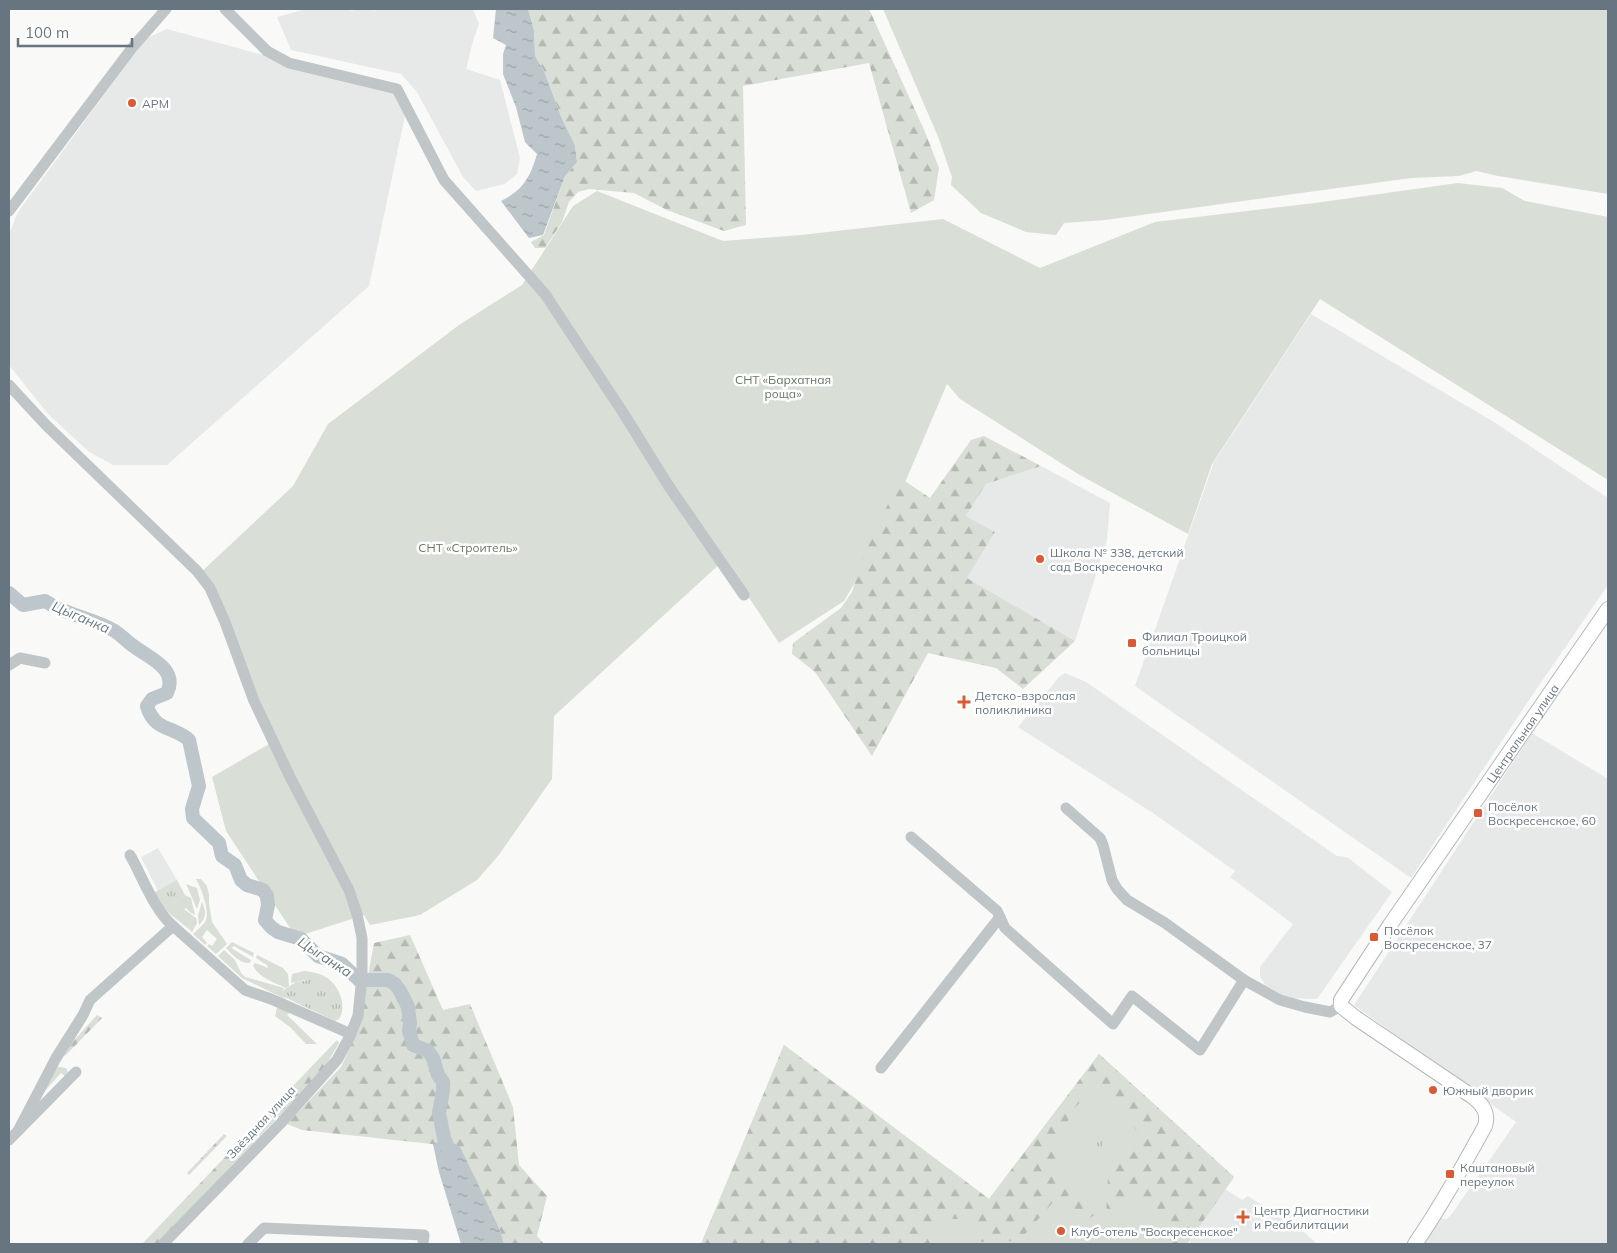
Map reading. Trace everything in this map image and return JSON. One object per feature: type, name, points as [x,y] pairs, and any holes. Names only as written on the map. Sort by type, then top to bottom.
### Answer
[{"type":"main road","name":"Центральная улица","points":[[1341,1006],[1341,1000],[1353,980],[1608,609]]},
{"type":"main road","points":[[1341,1006],[1474,1097],[1483,1105],[1486,1114],[1486,1126],[1437,1212],[1415,1244]]},
{"type":"street","points":[[9,211],[132,48],[166,9]]},
{"type":"street","points":[[225,9],[267,51],[289,63],[397,89],[444,180],[545,294],[668,485],[744,595]]},
{"type":"street","name":"Звёздная улица","points":[[9,384],[46,425],[197,571],[210,588],[225,622],[254,701],[290,777],[349,890],[362,938],[360,1005],[350,1034],[337,1060],[280,1124],[163,1244]]},
{"type":"street","points":[[9,665],[20,658],[45,663]]},
{"type":"street","points":[[1066,808],[1100,838],[1116,890],[1127,900],[1165,923],[1244,980],[1280,1000],[1330,1012],[1341,1006]]},
{"type":"street","points":[[911,837],[997,911],[1005,928],[1113,1024],[1132,996],[1200,1050],[1244,980]]},
{"type":"street","points":[[130,855],[167,921],[245,990],[271,999],[350,1034]]},
{"type":"street","points":[[882,1068],[1000,916]]},
{"type":"street","points":[[19,1129],[56,1058],[83,1015],[90,1000],[173,926]]},
{"type":"street","points":[[9,1140],[76,1072]]},
{"type":"street","points":[[248,1244],[264,1228],[424,1235],[423,1244]]},
{"type":"shaded area","points":[[306,9],[350,9],[351,11],[372,9],[373,11],[378,9],[473,9],[479,24],[466,69],[500,80],[520,158],[517,174],[505,184],[476,191],[463,177],[417,92],[401,74],[291,50],[277,17]]},
{"type":"shaded area","points":[[167,29],[393,90],[405,116],[369,286],[167,465],[113,465],[88,451],[48,414],[9,365],[9,234],[18,212],[145,39]]},
{"type":"shaded area","points":[[1311,314],[1494,422],[1608,498],[1608,585],[1411,878],[1135,686],[1214,462]]},
{"type":"shaded area","name":"Школа № 338, детский сад Воскресеночка","points":[[1041,466],[1110,503],[1107,540],[1075,641],[967,578],[995,532],[966,516],[986,484]]},
{"type":"shaded area","points":[[1065,673],[1086,682],[1337,856],[1347,857],[1392,892],[1317,999],[1287,998],[1265,985],[1260,976],[1260,967],[1293,924],[1230,877],[1235,871],[1153,813],[1018,727],[1059,677]]},
{"type":"shaded area","points":[[1532,733],[1608,779],[1608,1244],[1421,1244],[1440,1218],[1447,1219],[1451,1215],[1516,1122],[1354,1005]]},
{"type":"shaded area","points":[[158,848],[177,880],[158,891],[141,857]]},
{"type":"shaded area","name":"Центр Диагностики и Реабилитации","points":[[1225,1189],[1242,1200],[1248,1196],[1305,1233],[1317,1244],[1193,1244],[1189,1241]]},
{"type":"green space","points":[[528,9],[869,9],[925,132],[939,168],[934,200],[911,213],[869,63],[743,86],[746,225],[724,231],[667,210],[634,193],[589,189],[578,192],[569,202],[562,222],[545,248],[535,248],[531,242],[544,235],[565,176],[577,162],[575,145],[562,119],[544,71],[535,56],[534,30]]},
{"type":"green space","points":[[883,9],[1608,9],[1608,194],[1476,171],[1459,176],[1411,178],[1105,220],[1064,223],[1056,235],[1026,232],[981,213],[951,185],[952,177],[939,139]]},
{"type":"green space","points":[[1458,183],[1502,188],[1525,201],[1608,217],[1608,480],[1320,299],[1212,464],[1188,534],[1078,474],[960,399],[947,384],[883,534],[844,601],[779,643],[724,560],[554,716],[552,779],[498,856],[477,880],[420,915],[370,925],[364,915],[296,937],[226,831],[212,777],[276,740],[198,575],[293,486],[328,424],[459,325],[522,285],[573,206],[597,191],[723,241],[801,235],[943,219],[1040,268],[1155,222],[1315,203]]},
{"type":"green space","points":[[984,436],[1041,466],[986,484],[966,516],[995,532],[967,578],[1075,641],[1023,689],[996,668],[928,653],[872,756],[815,672],[792,654],[793,643],[841,608],[852,592],[868,541],[902,479],[930,498],[971,440]]},
{"type":"green space","points":[[196,879],[201,879],[207,886],[212,922],[227,944],[216,954],[207,946],[209,944],[212,946],[217,939],[207,930],[202,937],[207,943],[205,945],[193,934],[207,918],[203,894]]},
{"type":"green space","points":[[177,880],[185,895],[170,906],[161,889]]},
{"type":"green space","points":[[186,884],[197,888],[200,900],[197,909]]},
{"type":"green space","points":[[161,889],[171,905],[185,895],[191,898],[195,915],[186,908],[184,909],[196,918],[197,923],[192,932],[161,904],[155,892]]},
{"type":"green space","points":[[202,902],[205,914],[199,925],[198,915]]},
{"type":"green space","points":[[410,935],[443,1010],[470,1004],[513,1107],[519,1165],[547,1196],[537,1236],[544,1244],[504,1244],[500,1230],[459,1147],[302,1130],[287,1124],[341,1067],[358,1030],[374,943]]},
{"type":"green space","points":[[232,942],[254,953],[253,957],[234,946],[231,948],[251,960],[250,963],[240,961],[226,948]]},
{"type":"green space","points":[[224,950],[235,960],[245,977],[284,988],[282,996],[287,1000],[242,978],[218,956]]},
{"type":"green space","points":[[257,955],[283,968],[288,974],[289,986],[286,988],[258,973],[253,965],[255,963],[268,968],[267,965],[256,958]]},
{"type":"green space","points":[[304,971],[322,975],[334,984],[342,1001],[342,1013],[339,1019],[333,1020],[339,1016],[305,980],[291,983],[292,974]]},
{"type":"green space","points":[[310,980],[325,988],[335,997],[341,1007],[339,1016],[333,1020],[282,996],[282,991],[296,982]]},
{"type":"green space","points":[[281,1007],[290,1012],[287,1015],[317,1044],[306,1044],[290,1027],[275,1016],[277,1008]]},
{"type":"green space","points":[[97,1015],[102,1018],[65,1056],[63,1054],[67,1048]]},
{"type":"green space","points":[[337,1040],[339,1043],[325,1067],[157,1244],[142,1244]]},
{"type":"green space","name":"Клуб-отель \"Воскресенское\"","points":[[784,1045],[989,1199],[1099,1054],[1234,1177],[1187,1244],[701,1244]]},
{"type":"green space","name":"Клуб-отель \"Воскресенское\"","points":[[784,1045],[989,1199],[1099,1054],[1234,1177],[1187,1244],[1158,1244],[1175,1224],[1140,1193],[1129,1206],[1106,1220],[1108,1175],[1142,1138],[1111,1097],[1096,1084],[1075,1108],[1054,1147],[1060,1171],[1073,1187],[1066,1200],[1055,1200],[1019,1241],[978,1242],[970,1220],[943,1218],[931,1244],[701,1244]]},
{"type":"green space","points":[[56,1068],[66,1068],[68,1072],[66,1077],[61,1073],[42,1094]]},
{"type":"green space","points":[[1104,1126],[1101,1164],[1087,1145]]},
{"type":"green space","points":[[224,1134],[227,1136],[189,1175],[187,1173]]},
{"type":"green space","points":[[1078,1197],[1093,1201],[1095,1215],[1084,1221],[1073,1211]]},
{"type":"water","points":[[496,9],[528,9],[534,30],[535,56],[544,71],[562,119],[575,145],[577,162],[565,176],[543,235],[529,238],[501,201],[509,197],[525,182],[532,170],[537,154],[525,142],[516,107],[503,74],[503,54],[506,45],[493,38]]},
{"type":"water","points":[[9,585],[23,602],[23,605],[20,605],[15,599],[9,600]]},
{"type":"water","points":[[444,1138],[460,1147],[500,1230],[504,1244],[461,1244],[439,1172],[433,1144]]},
{"type":"waterway","name":"Цыганка","points":[[9,593],[23,605],[45,601],[62,610],[105,626],[160,664],[165,670],[170,684],[167,693],[152,699],[147,706],[154,720],[189,740],[199,786],[192,809],[193,818],[219,843],[222,856],[235,865],[241,880],[247,885],[263,890],[267,896],[268,905],[265,920],[271,927],[278,932],[301,939],[318,956],[342,964],[359,980],[388,980],[395,984],[408,1007],[409,1030],[413,1045],[428,1051],[443,1082],[439,1113],[444,1138],[451,1154]]},
{"type":"place","name":"АРМ","points":[[132,103]]},
{"type":"place","name":"Школа № 338, детский сад Воскресеночка","points":[[1040,559]]},
{"type":"place","name":"Филиал Троицкой больницы","points":[[1132,643]]},
{"type":"place","name":"Детско-взрослая поликлиника","points":[[964,702]]},
{"type":"place","name":"Посёлок Воскресенское, 60","points":[[1478,813]]},
{"type":"place","name":"Посёлок Воскресенское, 37","points":[[1374,937]]},
{"type":"place","name":"Южный дворик","points":[[1433,1090]]},
{"type":"place","name":"Каштановый переулок","points":[[1450,1174]]},
{"type":"place","name":"Центр Диагностики и Реабилитации","points":[[1243,1217]]},
{"type":"place","name":"Клуб-отель \"Воскресенское\"","points":[[1061,1231]]},
{"type":"park label","name":"СНТ «Бархатная роща»","points":[[783,386]]},
{"type":"park label","name":"СНТ «Строитель»","points":[[468,547]]}]
